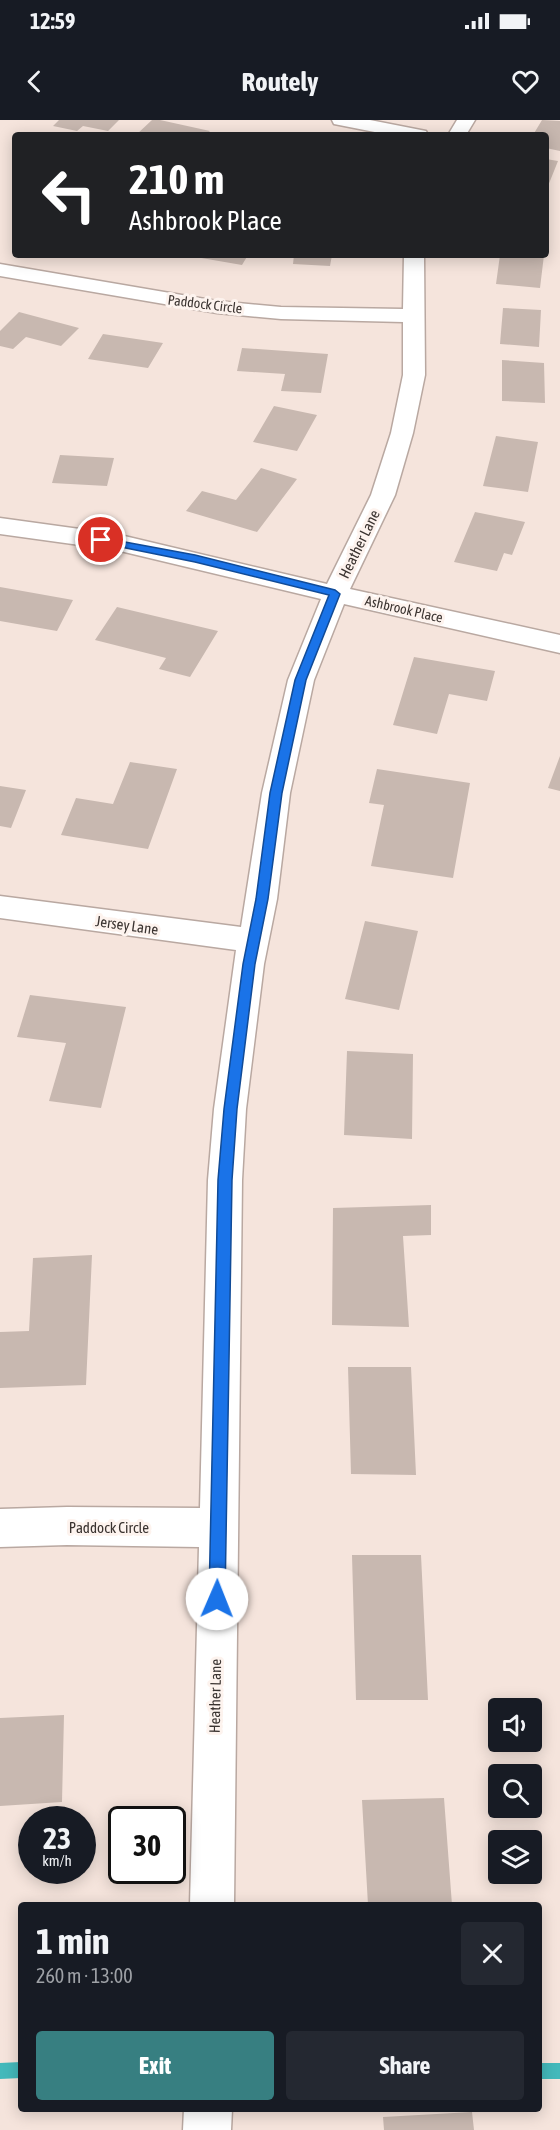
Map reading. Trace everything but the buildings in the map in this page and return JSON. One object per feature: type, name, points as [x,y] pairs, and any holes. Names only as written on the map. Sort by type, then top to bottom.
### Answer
[{"type":"street","points":[[341,120],[403,132]]},
{"type":"street","name":"Heather Lane","points":[[212,1902],[225,1180],[230,1109],[276,793],[301,680],[335,594],[382,495],[402,433],[414,375],[414,258]]},
{"type":"street","name":"Paddock Circle","points":[[0,270],[217,307],[281,313],[413,316]]},
{"type":"street","name":"Ashbrook Place","points":[[0,526],[101,540],[195,558],[335,594],[560,644]]},
{"type":"street","name":"Jersey Lane","points":[[0,907],[254,941]]},
{"type":"street","name":"Paddock Circle","points":[[0,1528],[67,1526],[219,1528]]},
{"type":"street","points":[[207,2130],[208,2112]]},
{"type":"waterway","points":[[0,2071],[18,2070]]},
{"type":"waterway","points":[[542,2071],[560,2071]]},
{"type":"route","points":[[101,540],[195,558],[335,594],[316,637],[301,680],[276,793],[262,899],[249,964],[230,1109],[225,1180],[217,1599]]}]
